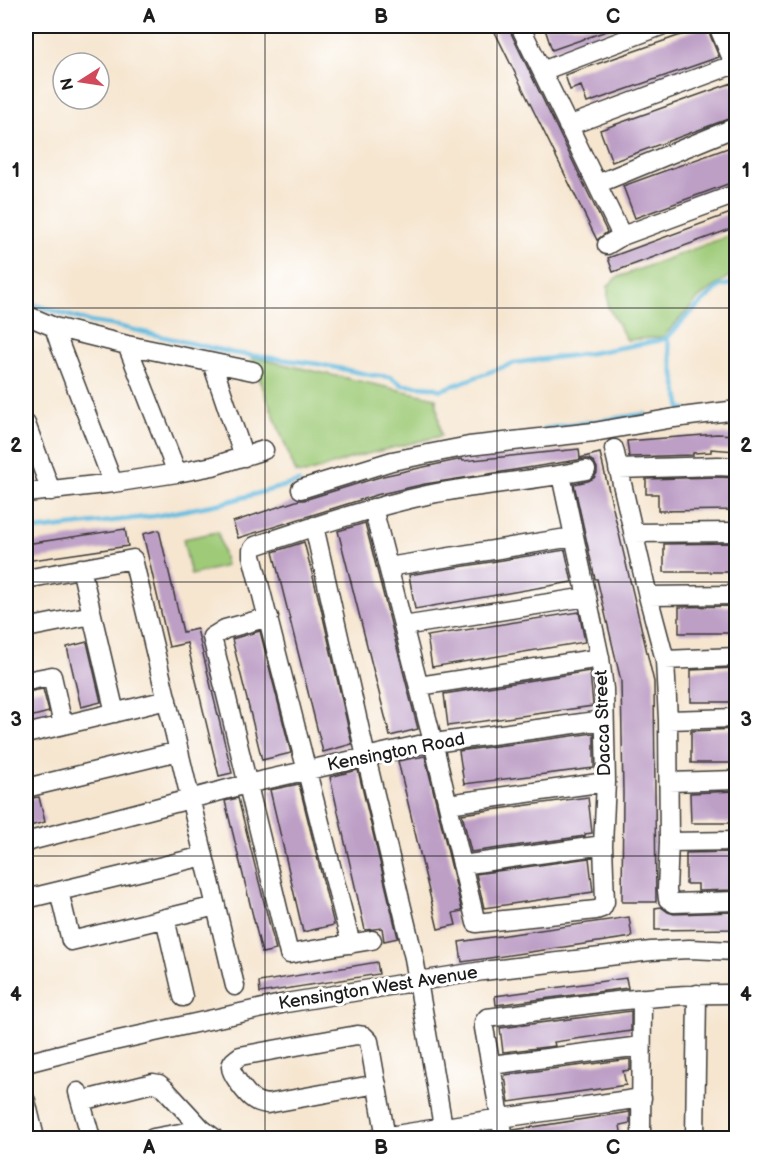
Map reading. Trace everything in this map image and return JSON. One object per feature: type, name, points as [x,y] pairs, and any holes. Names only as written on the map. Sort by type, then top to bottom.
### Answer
[{"type":"street","points":[[520,26],[597,184],[615,241],[736,194]]},
{"type":"street","points":[[542,71],[661,26]]},
{"type":"street","points":[[568,126],[736,66],[718,26]]},
{"type":"street","points":[[597,184],[736,127]]},
{"type":"street","points":[[26,315],[54,327],[127,345],[253,371]]},
{"type":"street","points":[[54,327],[113,483]]},
{"type":"street","points":[[127,345],[177,473]]},
{"type":"street","points":[[212,363],[244,457]]},
{"type":"street","points":[[301,489],[392,461],[469,446],[594,432],[674,418],[736,412]]},
{"type":"street","points":[[26,424],[51,491]]},
{"type":"street","points":[[614,449],[665,660],[669,782],[668,899],[674,903],[736,901]]},
{"type":"street","points":[[26,493],[177,473],[213,466],[264,450]]},
{"type":"street","points":[[618,469],[736,467]]},
{"type":"street","points":[[351,944],[252,550],[255,546],[373,508],[430,495],[586,470]]},
{"type":"street","name":"Dacca Street","points":[[462,865],[476,923],[596,910],[602,908],[605,902],[604,689],[600,658],[561,475]]},
{"type":"street","points":[[373,508],[462,865],[603,845]]},
{"type":"street","points":[[314,526],[419,981],[444,1133]]},
{"type":"street","points":[[633,533],[736,532]]},
{"type":"street","points":[[388,567],[573,537]]},
{"type":"street","points":[[26,579],[133,559],[235,986]]},
{"type":"street","points":[[81,568],[115,712]]},
{"type":"street","points":[[648,596],[736,595]]},
{"type":"street","points":[[403,626],[586,597]]},
{"type":"street","points":[[26,628],[92,615]]},
{"type":"street","points":[[268,617],[225,629],[212,637],[289,954],[372,940]]},
{"type":"street","points":[[665,660],[736,657]]},
{"type":"street","points":[[419,686],[600,658]]},
{"type":"street","points":[[26,681],[52,676],[63,725]]},
{"type":"street","points":[[26,734],[167,700]]},
{"type":"street","points":[[668,720],[736,718]]},
{"type":"street","name":"Kensington Road","points":[[26,842],[247,784],[433,742],[604,720]]},
{"type":"street","points":[[26,788],[179,751]]},
{"type":"street","points":[[669,782],[736,780]]},
{"type":"street","points":[[448,804],[606,782]]},
{"type":"street","points":[[669,842],[736,841]]},
{"type":"street","points":[[26,900],[204,856]]},
{"type":"street","points":[[59,891],[70,941],[216,906]]},
{"type":"street","points":[[165,918],[183,997]]},
{"type":"street","name":"Kensington West Avenue","points":[[26,1063],[267,1006],[419,981],[639,952],[689,949],[736,951]]},
{"type":"street","points":[[694,1138],[697,994]]},
{"type":"street","points":[[504,1138],[484,1028],[484,1022],[488,1018],[642,998],[736,994]]},
{"type":"street","points":[[641,1138],[642,998]]},
{"type":"street","points":[[377,1084],[267,1104],[250,1098],[230,1067],[240,1056],[357,1035],[364,1036],[369,1041],[377,1084],[382,1138],[444,1133],[501,1118],[642,1098]]},
{"type":"street","points":[[491,1065],[641,1046]]},
{"type":"street","points":[[91,1138],[80,1096],[153,1083],[165,1089],[208,1134]]},
{"type":"street","points":[[26,1101],[34,1138]]},
{"type":"street","points":[[153,1138],[208,1134]]},
{"type":"green space","points":[[736,233],[736,274],[731,275],[699,298],[663,337],[627,340],[608,307],[608,286],[616,278]]},
{"type":"green space","points":[[251,357],[436,398],[441,436],[355,457],[305,474],[296,473]]},
{"type":"green space","points":[[218,532],[226,566],[191,575],[183,539]]},
{"type":"building","points":[[492,26],[509,26],[607,232],[597,240]]},
{"type":"building","points":[[544,26],[618,26],[618,27],[552,50]]},
{"type":"building","points":[[707,26],[719,57],[587,103],[581,86],[570,90],[565,75]]},
{"type":"building","points":[[732,83],[736,95],[736,116],[612,162],[600,130]]},
{"type":"building","points":[[736,145],[736,181],[635,218],[623,186]]},
{"type":"building","points":[[736,211],[736,227],[613,272],[608,258]]},
{"type":"building","points":[[717,434],[736,435],[736,451],[711,449],[711,452],[693,453],[693,455],[629,457],[627,441]]},
{"type":"building","points":[[579,449],[580,458],[600,453],[654,682],[656,902],[622,902],[621,681],[574,484],[594,478],[597,468],[594,462],[584,459],[425,484],[376,495],[238,538],[233,522],[383,476],[462,459],[463,461]]},
{"type":"building","points":[[736,478],[736,510],[658,511],[658,494],[646,494],[646,479]]},
{"type":"building","points":[[365,523],[418,729],[390,736],[338,531]]},
{"type":"building","points":[[125,529],[128,546],[26,561],[26,544]]},
{"type":"building","points":[[159,530],[183,632],[197,629],[232,773],[219,776],[187,643],[169,647],[143,534]]},
{"type":"building","points":[[304,542],[352,744],[323,752],[273,552]]},
{"type":"building","points":[[736,543],[736,572],[664,572],[664,544]]},
{"type":"building","points":[[565,550],[572,582],[415,609],[409,575]]},
{"type":"building","points":[[736,606],[736,633],[679,633],[679,607]]},
{"type":"building","points":[[579,612],[585,642],[432,667],[427,636]]},
{"type":"building","points":[[260,631],[291,753],[262,760],[232,639]]},
{"type":"building","points":[[87,642],[101,702],[81,707],[67,647]]},
{"type":"building","points":[[736,668],[736,702],[691,702],[691,670]]},
{"type":"building","points":[[590,671],[593,706],[448,726],[444,694]]},
{"type":"building","points":[[43,689],[49,712],[26,718],[26,692]]},
{"type":"building","points":[[736,729],[736,763],[691,763],[691,731]]},
{"type":"building","points":[[594,733],[594,768],[464,784],[459,751]]},
{"type":"building","points":[[425,756],[462,911],[453,913],[456,925],[438,929],[398,761]]},
{"type":"building","points":[[358,770],[398,938],[384,941],[382,928],[365,930],[330,777]]},
{"type":"building","points":[[299,784],[334,925],[303,932],[270,790]]},
{"type":"building","points":[[736,791],[736,823],[691,823],[690,793]]},
{"type":"building","points":[[39,797],[45,822],[26,827],[26,799]]},
{"type":"building","points":[[588,797],[592,833],[585,834],[585,836],[471,852],[462,814]]},
{"type":"building","points":[[238,798],[276,950],[262,953],[225,801]]},
{"type":"building","points":[[733,852],[733,890],[698,891],[698,884],[686,884],[686,853]]},
{"type":"building","points":[[589,858],[593,892],[484,908],[476,874]]},
{"type":"building","points":[[661,907],[674,914],[735,912],[735,929],[655,930],[655,908]]},
{"type":"building","points":[[629,917],[632,937],[462,962],[459,942]]},
{"type":"building","points":[[377,962],[379,974],[260,993],[259,982]]},
{"type":"building","points":[[626,978],[628,988],[496,1005],[495,996]]},
{"type":"building","points":[[631,1011],[631,1031],[554,1042],[555,1046],[503,1052],[500,1028]]},
{"type":"building","points":[[630,1059],[630,1070],[623,1071],[626,1085],[509,1102],[505,1075]]},
{"type":"building","points":[[630,1112],[630,1123],[620,1125],[622,1138],[515,1138],[514,1130]]},
{"type":"waterway","points":[[26,302],[90,322],[117,326],[233,353],[318,364],[390,377],[403,385],[432,387],[441,390],[514,363],[591,353],[667,338],[720,286],[736,283]]},
{"type":"waterway","points":[[667,338],[681,409],[686,409]]},
{"type":"waterway","points":[[544,429],[645,414]]},
{"type":"waterway","points":[[26,531],[155,516],[223,503],[299,482]]}]
